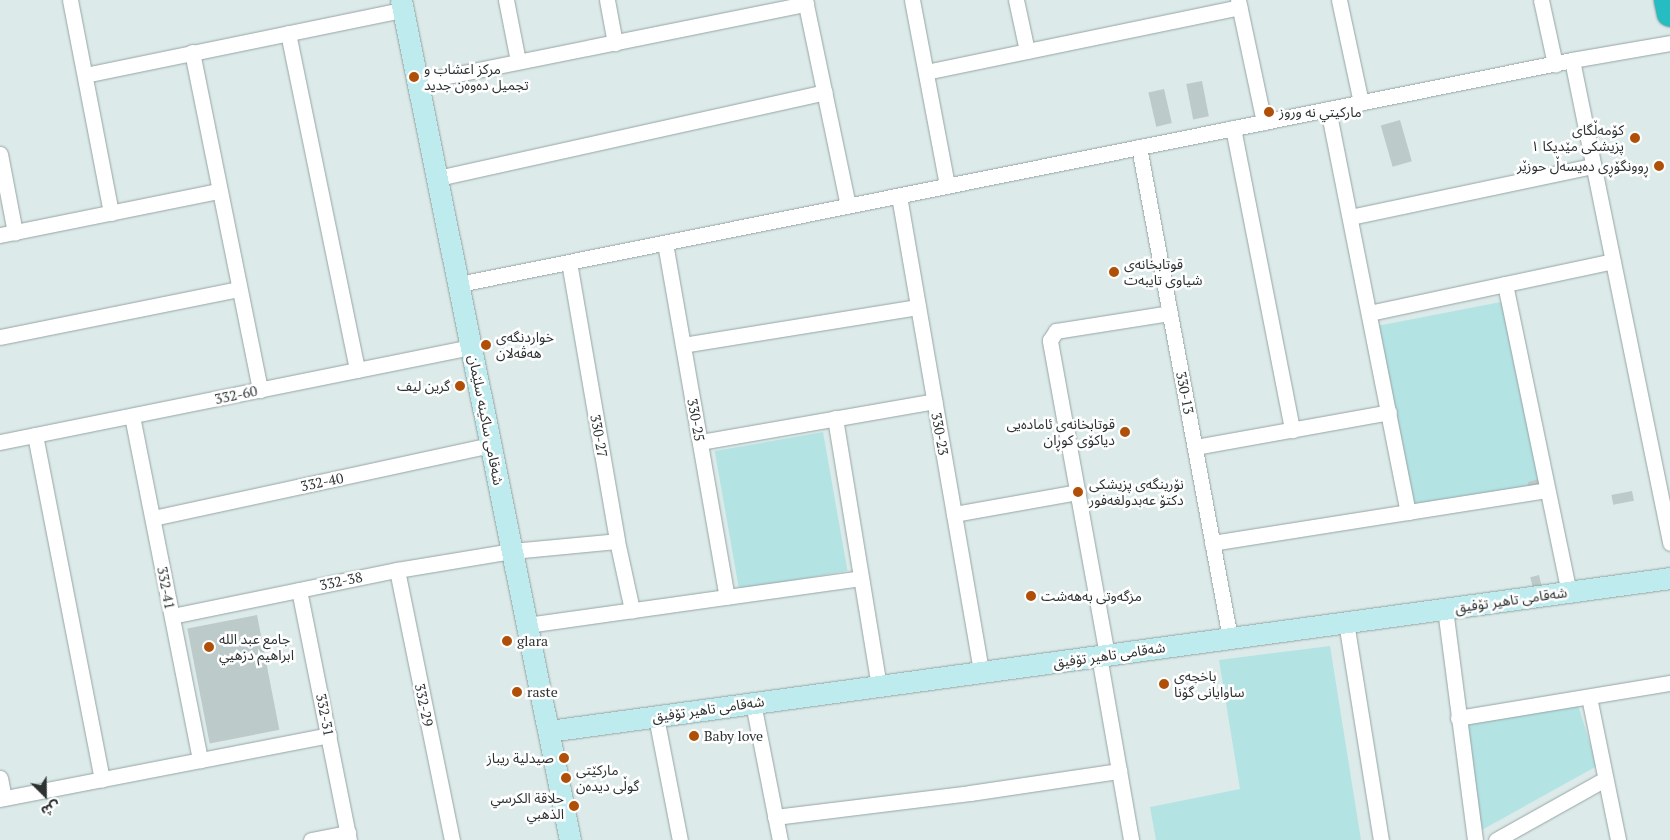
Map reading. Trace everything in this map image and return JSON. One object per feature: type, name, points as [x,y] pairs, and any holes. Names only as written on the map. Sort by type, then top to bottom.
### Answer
[{"type":"highway","points":[[1667,0],[1670,14]]},
{"type":"street","points":[[70,0],[111,213]]},
{"type":"street","points":[[506,0],[518,61]]},
{"type":"street","points":[[607,0],[615,42]]},
{"type":"street","points":[[912,0],[947,186]]},
{"type":"street","points":[[1016,0],[1027,51]]},
{"type":"street","points":[[1340,0],[1361,103]]},
{"type":"street","points":[[1541,0],[1555,64]]},
{"type":"street","points":[[418,82],[806,2],[848,206]]},
{"type":"street","points":[[926,72],[1239,3],[1264,122]]},
{"type":"street","points":[[85,75],[288,33],[402,5]]},
{"type":"street","name":"شەقامی ساکینە سلێمان","points":[[402,5],[570,840]]},
{"type":"street","points":[[288,33],[358,370]]},
{"type":"street","points":[[459,284],[1572,60],[1670,43]]},
{"type":"street","points":[[192,52],[260,390]]},
{"type":"street","points":[[1572,60],[1670,543]]},
{"type":"street","points":[[438,178],[824,92]]},
{"type":"street","points":[[1328,109],[1408,512]]},
{"type":"street","points":[[1233,128],[1292,430]]},
{"type":"street","name":"330-13","points":[[1139,147],[1230,638]]},
{"type":"street","points":[[0,154],[15,232]]},
{"type":"street","points":[[1350,217],[1594,166]]},
{"type":"street","points":[[0,235],[219,191]]},
{"type":"street","name":"330-23","points":[[898,196],[982,672]]},
{"type":"street","name":"330-25","points":[[665,243],[727,597]]},
{"type":"street","points":[[1369,313],[1613,261]]},
{"type":"street","name":"330-27","points":[[569,262],[616,540],[632,610]]},
{"type":"street","points":[[1506,284],[1569,592]]},
{"type":"street","points":[[0,336],[239,289]]},
{"type":"street","points":[[683,345],[918,308]]},
{"type":"street","points":[[1131,840],[1078,492],[1050,340],[1056,331],[1170,313]]},
{"type":"street","name":"332-60","points":[[0,442],[472,347]]},
{"type":"street","points":[[700,442],[934,401]]},
{"type":"street","points":[[1195,447],[1389,412]]},
{"type":"street","name":"332-41","points":[[132,416],[200,760]]},
{"type":"street","points":[[835,418],[879,686]]},
{"type":"street","points":[[35,435],[102,780]]},
{"type":"street","name":"332-40","points":[[153,518],[491,445]]},
{"type":"street","points":[[1212,543],[1547,490]]},
{"type":"street","points":[[954,514],[1078,492]]},
{"type":"street","name":"332-38","points":[[172,616],[397,570],[512,551],[616,540]]},
{"type":"street","name":"332-29","points":[[397,570],[452,840]]},
{"type":"street","points":[[527,625],[861,578]]},
{"type":"street","name":"شەقامی تاهیر تۆفیق","points":[[549,731],[1670,578]]},
{"type":"street","name":"332-31","points":[[299,590],[348,836]]},
{"type":"street","points":[[1445,609],[1475,840]]},
{"type":"street","points":[[1346,622],[1381,840]]},
{"type":"street","points":[[1458,718],[1670,683]]},
{"type":"street","points":[[1589,696],[1604,779],[1618,840]]},
{"type":"street","points":[[753,703],[780,840]]},
{"type":"street","points":[[656,716],[680,840]]},
{"type":"street","points":[[0,778],[2,799],[329,734]]},
{"type":"street","points":[[775,817],[970,793],[1119,771]]},
{"type":"street","points":[[1496,840],[1604,779]]},
{"type":"street","points":[[311,840],[348,836]]},
{"type":"shaded area","points":[[1506,301],[1542,488],[1415,512],[1378,326]]},
{"type":"shaded area","points":[[823,432],[847,571],[739,590],[715,451]]},
{"type":"shaded area","points":[[1330,646],[1361,840],[1156,840],[1150,807],[1240,789],[1219,660]]},
{"type":"shaded area","points":[[1578,705],[1597,766],[1480,831],[1464,721]]},
{"type":"building","points":[[1202,81],[1209,116],[1193,119],[1186,84]]},
{"type":"building","points":[[1164,89],[1172,123],[1156,127],[1148,93]]},
{"type":"building","points":[[1400,120],[1412,161],[1393,167],[1381,126]]},
{"type":"building","points":[[1539,479],[1542,487],[1528,489],[1528,482]]},
{"type":"building","points":[[1632,491],[1634,501],[1613,505],[1611,495]]},
{"type":"building","points":[[1539,575],[1542,587],[1533,589],[1530,577]]},
{"type":"building","points":[[257,615],[279,730],[210,743],[187,629]]},
{"type":"place","name":"مرکز اعشاب و تجمیل دەوەن جدید","points":[[414,77]]},
{"type":"place","name":"ماركيتي نه وروز","points":[[1269,112]]},
{"type":"place","name":"کۆمەڵگای پزیشکی مێدیکا ١","points":[[1635,138]]},
{"type":"place","name":"ڕوونگۆڕی دەیسەڵ حوزێر","points":[[1659,166]]},
{"type":"place","name":"قوتابخانەی شیاوی تایبەت","points":[[1114,272]]},
{"type":"place","name":"خواردنگەی هەڤەلان","points":[[486,345]]},
{"type":"place","name":"گرین لیف","points":[[460,386]]},
{"type":"place","name":"قوتابخانەی ئامادەیی دیاکۆی کوڕان","points":[[1125,432]]},
{"type":"place","name":"نۆرینگەی پزیشکی دکتۆ عەبدولغەفور","points":[[1078,492]]},
{"type":"place","name":"مزگەوتی بەهەشت","points":[[1031,596]]},
{"type":"place","name":"glara","points":[[507,641]]},
{"type":"place","name":"جامع عبد الله ابراهيم دزهيي","points":[[209,647]]},
{"type":"place","name":"باخچەی ساوایانی گۆنا","points":[[1164,684]]},
{"type":"place","name":"raste","points":[[517,692]]},
{"type":"place","name":"Baby love","points":[[694,736]]},
{"type":"place","name":"صيدلية ريباز","points":[[564,758]]},
{"type":"place","name":"مارکێتی گوڵی دیدەن","points":[[566,778]]},
{"type":"place","name":"حلاقة الكرسي الذهبي","points":[[574,806]]}]
